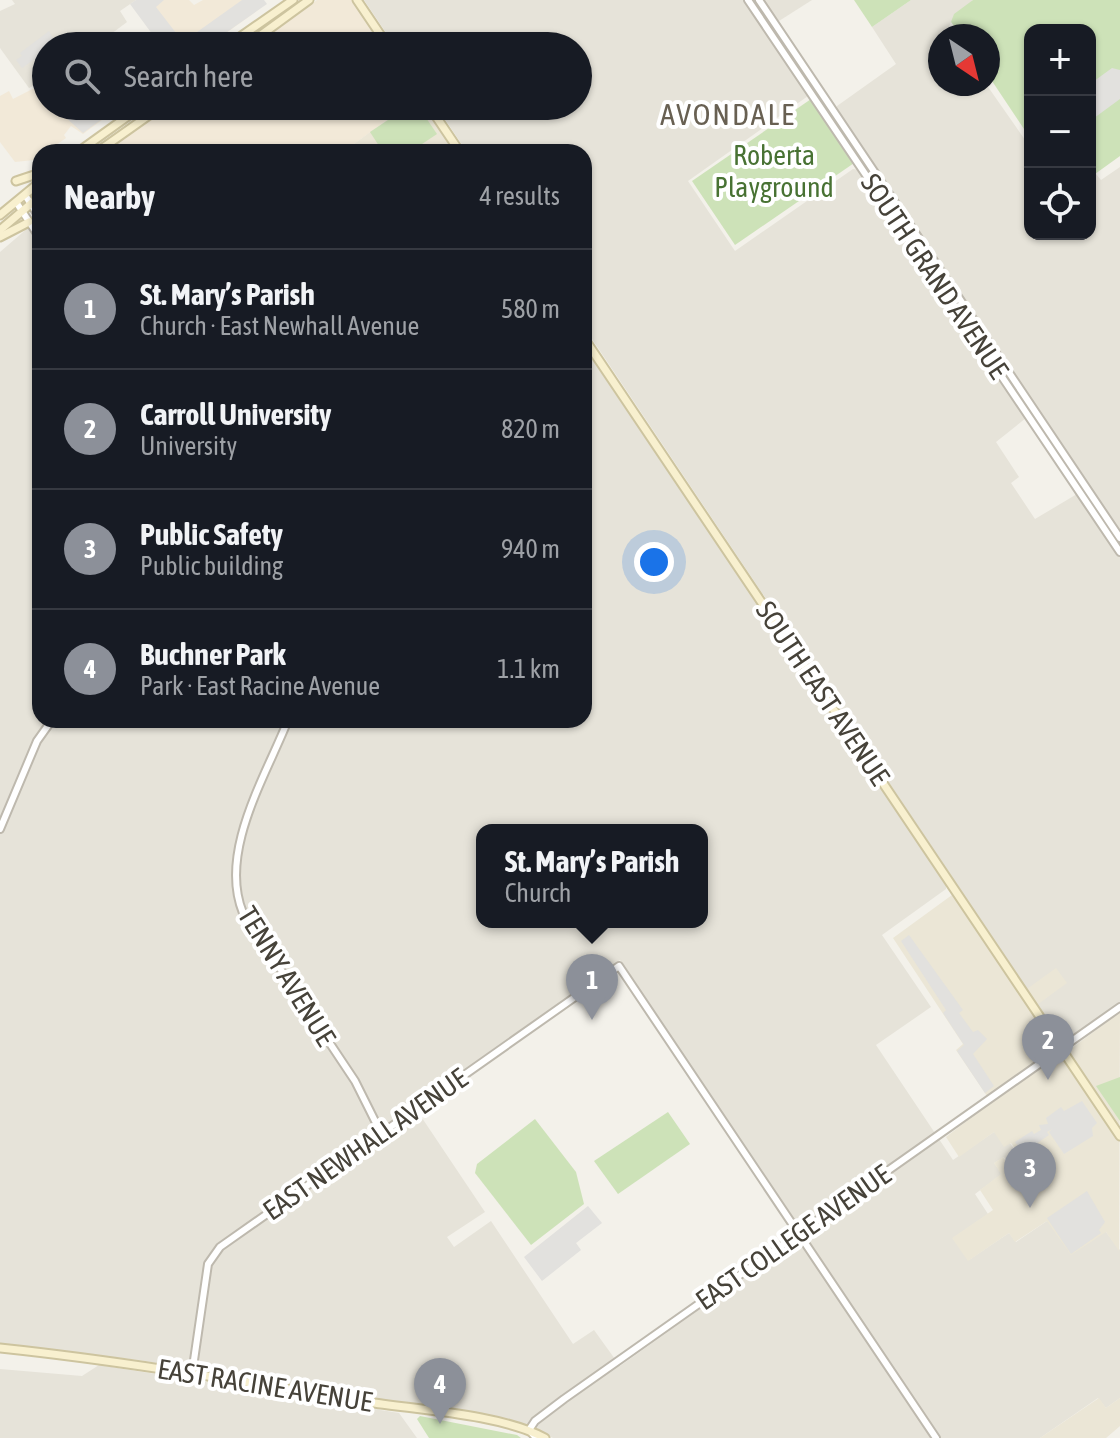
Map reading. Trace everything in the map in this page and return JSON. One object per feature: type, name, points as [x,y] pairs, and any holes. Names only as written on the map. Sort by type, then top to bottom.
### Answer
[{"type":"main road","points":[[247,32],[293,0]]},
{"type":"main road","points":[[265,32],[309,0]]},
{"type":"main road","points":[[357,0],[379,32]]},
{"type":"main road","points":[[89,144],[123,120]]},
{"type":"main road","points":[[108,144],[142,120]]},
{"type":"main road","points":[[438,120],[455,144]]},
{"type":"main road","points":[[16,181],[32,176]]},
{"type":"main road","points":[[0,215],[32,189]]},
{"type":"main road","points":[[0,230],[31,204]]},
{"type":"main road","points":[[0,237],[29,222]]},
{"type":"main road","name":"SOUTH EAST AVENUE","points":[[592,353],[1120,1136]]},
{"type":"main road","name":"EAST RACINE AVENUE","points":[[0,1348],[192,1374],[529,1430],[545,1438]]},
{"type":"street","name":"SOUTH GRAND AVENUE","points":[[748,0],[1120,552]]},
{"type":"street","name":"SOUTH GRAND AVENUE","points":[[759,0],[1120,538]]},
{"type":"street","points":[[25,195],[31,204]]},
{"type":"street","points":[[16,202],[32,226]]},
{"type":"street","points":[[0,829],[37,741],[46,728]]},
{"type":"street","name":"TENNY AVENUE","points":[[285,728],[243,834],[237,894],[247,921],[355,1081],[381,1133]]},
{"type":"street","name":"EAST NEWHALL AVENUE","points":[[192,1374],[208,1264],[215,1253],[619,966],[798,1234]]},
{"type":"street","name":"EAST COLLEGE AVENUE","points":[[529,1430],[554,1406],[1120,1007]]},
{"type":"street","points":[[798,1234],[936,1438]]},
{"type":"street","points":[[529,1430],[536,1438]]},
{"type":"shaded area","points":[[12,0],[136,0],[120,11],[127,22],[114,32],[32,32],[32,86],[29,88],[0,48],[0,11],[15,4]]},
{"type":"shaded area","points":[[136,0],[164,0],[156,7],[175,32],[151,32],[130,4]]},
{"type":"shaded area","points":[[137,0],[189,0],[194,5],[203,0],[259,0],[262,3],[258,10],[227,32],[154,32]]},
{"type":"shaded area","points":[[242,0],[264,0],[267,4],[227,32],[197,32]]},
{"type":"shaded area","points":[[317,0],[352,0],[374,32],[272,32]]},
{"type":"shaded area","points":[[364,0],[745,0],[808,96],[688,181],[735,251],[853,169],[860,170],[1026,418],[996,442],[1019,477],[1011,483],[1035,519],[1077,494],[1120,556],[1120,1002],[1065,1040],[1056,1032],[592,339],[592,144],[462,144],[445,120],[592,120],[592,32],[386,32]]},
{"type":"shaded area","points":[[763,0],[812,0],[779,21]]},
{"type":"shaded area","points":[[911,0],[973,0],[950,24],[928,24],[928,96],[994,96],[1024,138],[1024,240],[1096,240],[1096,174],[1101,180],[1120,167],[1120,533],[837,111],[837,106],[896,64],[872,27]]},
{"type":"shaded area","points":[[32,44],[32,61],[22,68],[16,60],[22,56],[20,53]]},
{"type":"shaded area","points":[[1112,68],[1120,70],[1120,99],[1096,117],[1096,96],[1096,80]]},
{"type":"shaded area","points":[[32,89],[32,120],[102,120],[83,134],[71,126],[64,135],[66,138],[57,144],[32,144],[32,160],[15,162],[0,142],[0,96],[9,91],[13,99]]},
{"type":"shaded area","points":[[68,120],[101,120],[83,133]]},
{"type":"shaded area","points":[[148,120],[387,120],[354,144],[114,144]]},
{"type":"shaded area","points":[[387,120],[432,120],[449,144],[354,144]]},
{"type":"shaded area","points":[[29,227],[32,231],[32,728],[592,728],[592,359],[946,884],[946,889],[882,935],[931,1007],[876,1045],[953,1160],[994,1132],[1010,1143],[1037,1181],[1026,1189],[1004,1157],[994,1163],[1002,1174],[975,1194],[988,1214],[953,1238],[969,1260],[1009,1233],[1016,1242],[1047,1221],[1106,1232],[1120,1250],[1120,1398],[1106,1408],[1098,1398],[1040,1438],[553,1438],[519,1422],[139,1360],[0,1344],[0,252]],"holes":[[[620,960],[804,1235],[620,1366],[594,1330],[573,1344],[491,1221],[454,1247],[447,1237],[485,1212],[414,1106]]]},
{"type":"shaded area","points":[[952,895],[1020,994],[1056,968],[1067,983],[1030,1010],[1060,1057],[1120,1012],[1119,1251],[1106,1232],[1071,1255],[1047,1221],[1015,1242],[1009,1233],[968,1261],[952,1238],[993,1210],[980,1190],[1001,1174],[994,1163],[1003,1157],[1029,1194],[1040,1185],[1011,1143],[1004,1147],[994,1132],[959,1157],[946,1137],[991,1102],[956,1050],[963,1044],[893,938]]},
{"type":"shaded area","points":[[909,935],[963,1010],[959,1013],[973,1032],[978,1030],[987,1039],[973,1054],[994,1086],[985,1093],[957,1051],[964,1045],[943,1013],[946,1010],[901,941]]},
{"type":"shaded area","points":[[1082,1101],[1097,1123],[1092,1128],[1093,1136],[1064,1154],[1049,1132],[1052,1129],[1047,1132],[1049,1135],[1023,1153],[1015,1142],[1032,1131],[1034,1134],[1041,1130],[1039,1125],[1048,1124],[1046,1118],[1061,1107],[1064,1111]]},
{"type":"shaded area","points":[[1087,1191],[1105,1222],[1099,1230],[1101,1233],[1071,1254],[1047,1218]]},
{"type":"shaded area","points":[[588,1206],[602,1223],[576,1243],[581,1250],[542,1281],[524,1257]]},
{"type":"shaded area","points":[[99,1365],[399,1413],[417,1438],[0,1438],[0,1369],[82,1376]]},
{"type":"shaded area","points":[[1099,1398],[1106,1408],[1120,1398],[1120,1426],[1106,1438],[1040,1438]]},
{"type":"green space","points":[[854,0],[911,0],[872,27]]},
{"type":"green space","points":[[973,0],[1120,0],[1120,156],[1096,173],[1096,24],[1024,24],[1024,129],[1000,93],[1000,24],[953,24],[954,14]]},
{"type":"green space","name":"Roberta Playground","points":[[814,97],[857,161],[735,245],[692,181]]},
{"type":"green space","points":[[388,120],[428,120],[437,134],[422,144],[378,144],[370,132]]},
{"type":"green space","points":[[1120,1077],[1120,1121],[1096,1086]]},
{"type":"green space","points":[[668,1112],[690,1144],[618,1194],[594,1161]]},
{"type":"green space","points":[[535,1119],[576,1172],[584,1204],[531,1245],[475,1173],[477,1164]]},
{"type":"green space","points":[[420,1416],[521,1438],[429,1438],[417,1419]]},
{"type":"place","name":"St. Mary’s Parish","points":[[592,1020]]},
{"type":"place","name":"Carroll University","points":[[1048,1080]]},
{"type":"place","name":"Public Safety","points":[[1030,1208]]},
{"type":"place","name":"Buchner Park","points":[[440,1424]]},
{"type":"district","name":"AVONDALE","points":[[728,115]]}]
